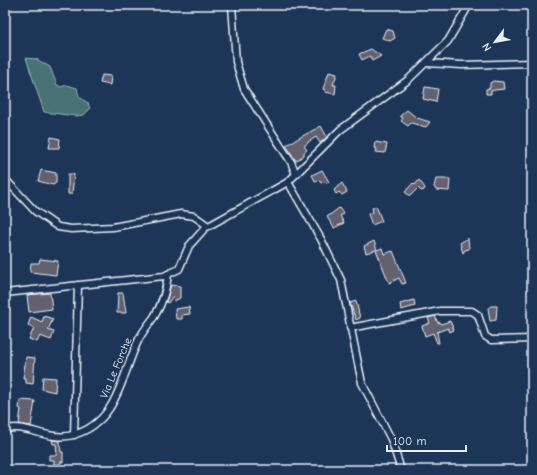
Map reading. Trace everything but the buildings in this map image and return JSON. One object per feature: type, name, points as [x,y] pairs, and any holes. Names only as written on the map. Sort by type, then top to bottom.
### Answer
[{"type":"street","points":[[232,5],[235,56],[244,88],[291,162],[296,174]]},
{"type":"street","points":[[5,293],[164,276],[179,269],[188,246],[208,226],[288,182],[340,130],[408,80],[448,41],[469,5]]},
{"type":"street","points":[[426,62],[462,65],[532,63]]},
{"type":"street","points":[[5,179],[35,211],[58,226],[71,229],[113,227],[181,214],[194,216],[208,226]]},
{"type":"street","points":[[288,182],[321,239],[341,280],[362,383],[391,439],[401,470]]},
{"type":"street","name":"Via Le Forche","points":[[5,430],[10,428],[20,428],[51,437],[74,435],[95,424],[105,415],[116,400],[140,338],[162,303],[166,292],[168,274]]},
{"type":"street","points":[[74,435],[78,285]]},
{"type":"street","points":[[350,328],[440,311],[472,311],[478,315],[485,336],[491,340],[532,339]]},
{"type":"green space","points":[[26,58],[36,59],[50,67],[57,85],[61,87],[67,85],[77,88],[79,97],[88,103],[90,109],[84,115],[76,116],[44,112]]}]
